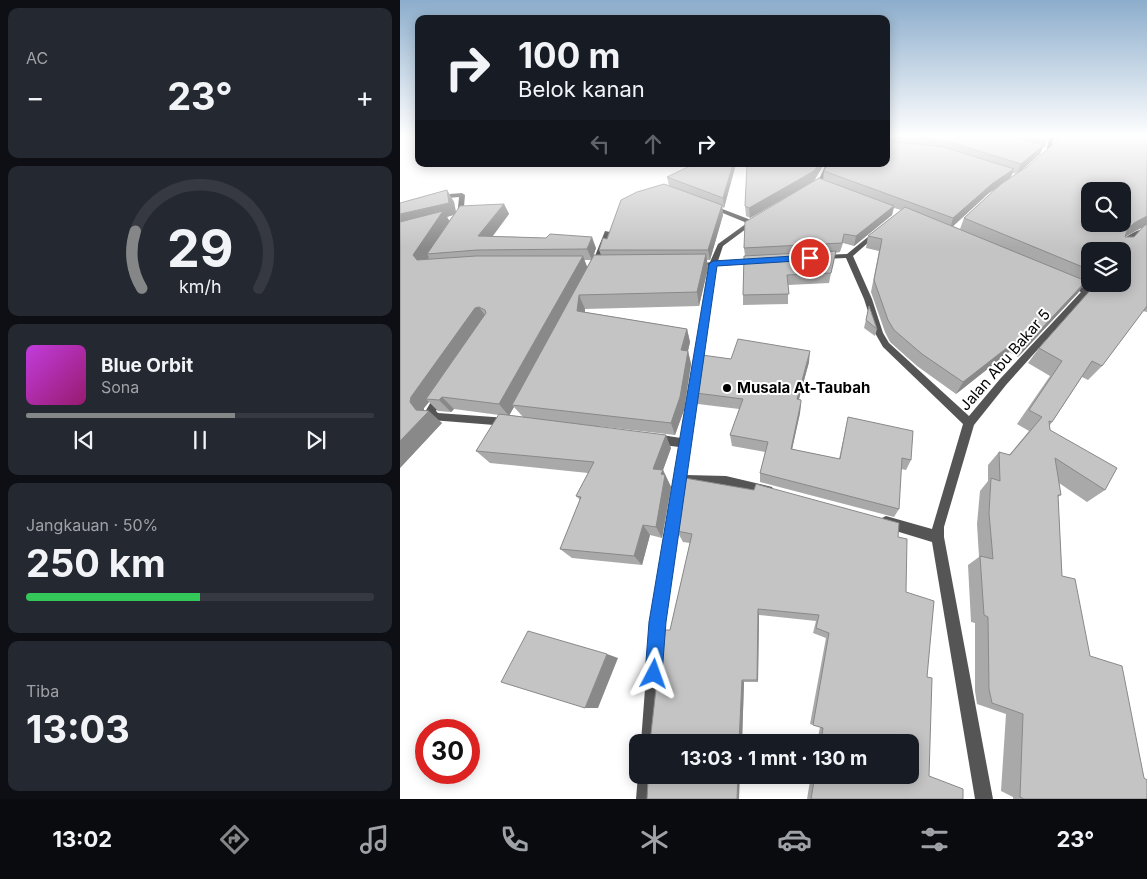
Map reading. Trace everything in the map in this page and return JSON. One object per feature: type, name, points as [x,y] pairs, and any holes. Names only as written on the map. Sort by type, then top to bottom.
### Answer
[{"type":"street","points":[[802,192],[822,185],[825,173]]},
{"type":"street","points":[[433,198],[462,195],[457,220]]},
{"type":"street","points":[[699,202],[751,222]]},
{"type":"street","points":[[650,734],[657,622],[686,443],[708,264],[720,245],[751,222],[765,215]]},
{"type":"street","points":[[810,258],[849,256],[886,226]]},
{"type":"street","points":[[1124,242],[1128,237],[1138,231],[1147,230]]},
{"type":"street","points":[[595,266],[607,232]]},
{"type":"street","points":[[849,256],[868,299],[879,333],[886,344],[970,423]]},
{"type":"street","points":[[708,264],[762,261]]},
{"type":"street","name":"Jalan Abu Bakar 5","points":[[1059,279],[1081,285]]},
{"type":"street","name":"Jalan Abu Bakar 5","points":[[984,799],[938,537],[938,527],[970,423],[1003,382],[1084,292]]},
{"type":"street","points":[[444,390],[430,412],[435,417],[513,422],[518,414]]},
{"type":"street","points":[[648,438],[686,443]]},
{"type":"street","points":[[680,480],[726,481],[779,493]]},
{"type":"street","points":[[874,519],[938,537]]},
{"type":"street","points":[[645,799],[646,784]]},
{"type":"building","points":[[675,173],[730,173],[723,198],[667,177]]},
{"type":"building","points":[[747,173],[810,173],[749,208],[745,206]]},
{"type":"building","points":[[830,173],[1008,173],[993,183],[953,218]]},
{"type":"building","points":[[1017,173],[1147,173],[1147,216],[1131,226],[1131,182],[1081,182],[1081,232],[1126,232],[1125,237],[1134,237],[1147,224],[1147,306],[1102,366],[1092,361],[1052,422],[1049,421],[1050,430],[1117,468],[1105,490],[1055,458],[1061,495],[1058,495],[1062,576],[1075,579],[1090,656],[1122,666],[1144,778],[1147,780],[1147,799],[1024,799],[1020,797],[1023,714],[992,703],[989,689],[988,617],[984,615],[980,556],[993,559],[989,513],[991,478],[1000,481],[999,452],[1010,455],[1042,417],[1029,410],[1062,361],[1039,348],[1089,292],[1131,292],[1131,242],[1081,242],[1081,266],[964,218],[1001,184]]},
{"type":"building","points":[[819,178],[894,206],[856,236],[844,234],[842,243],[744,248],[745,222]]},
{"type":"building","points":[[664,184],[722,205],[708,250],[599,250],[603,238],[607,239],[621,200],[637,192]]},
{"type":"building","points":[[447,190],[449,203],[400,214],[400,203]]},
{"type":"building","points":[[504,204],[478,236],[546,238],[550,234],[592,237],[587,249],[477,250],[427,254],[460,206]]},
{"type":"building","points":[[905,207],[1081,279],[1081,286],[1026,345],[1017,340],[963,382],[922,354],[894,330],[888,320],[874,280],[882,239],[868,236]]},
{"type":"building","points":[[443,211],[413,255],[417,260],[476,256],[583,256],[499,404],[442,397],[439,400],[426,399],[486,313],[485,310],[479,307],[475,308],[411,397],[410,402],[416,410],[429,411],[400,441],[400,222]]},
{"type":"building","points":[[836,251],[831,273],[787,275],[789,294],[743,295],[744,256]]},
{"type":"building","points":[[706,254],[697,292],[579,295],[577,311],[687,329],[681,350],[688,351],[680,397],[671,423],[512,405],[594,255]]},
{"type":"building","points":[[869,306],[877,329],[866,320]]},
{"type":"building","points":[[738,339],[810,351],[797,399],[801,400],[801,402],[791,449],[840,459],[848,417],[913,431],[911,460],[902,458],[899,509],[760,473],[768,442],[730,435],[743,399],[696,393],[702,355],[731,359]]},
{"type":"building","points":[[499,414],[666,435],[653,469],[663,470],[661,474],[665,475],[656,527],[643,525],[634,556],[560,549],[581,497],[576,496],[594,462],[476,451]]},
{"type":"building","points":[[685,478],[754,490],[756,484],[899,523],[898,537],[907,539],[906,592],[934,601],[927,677],[932,678],[929,776],[963,789],[963,799],[811,799],[814,784],[919,784],[919,734],[822,734],[823,728],[813,725],[829,633],[816,628],[819,615],[758,609],[757,680],[742,680],[739,734],[651,734],[657,680],[655,680],[663,630],[670,630],[692,534],[677,531]]},
{"type":"building","points":[[528,631],[607,654],[585,708],[501,682]]},
{"type":"building","points":[[648,784],[738,784],[737,799],[647,799]]},
{"type":"place","name":"Musala At-Taubah","points":[[727,388]]},
{"type":"route","points":[[654,674],[657,622],[713,264],[810,258]]}]
